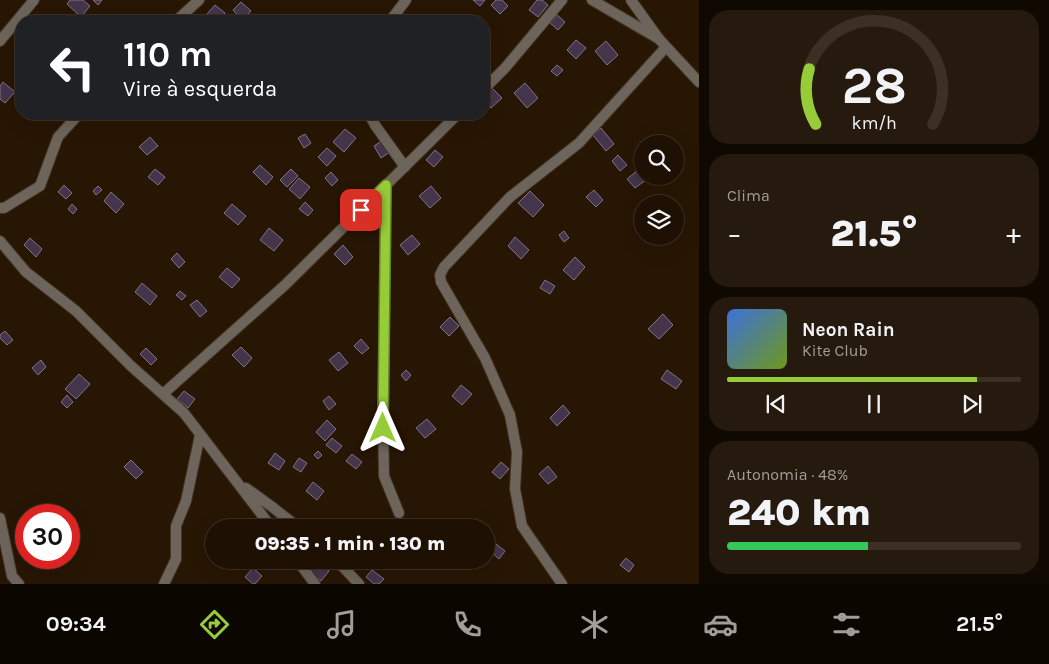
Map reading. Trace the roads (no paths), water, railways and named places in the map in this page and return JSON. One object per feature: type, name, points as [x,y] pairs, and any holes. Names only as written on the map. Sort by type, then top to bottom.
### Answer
[{"type":"street","points":[[22,15],[34,0]]},
{"type":"street","points":[[183,15],[199,0]]},
{"type":"street","points":[[395,15],[406,0]]},
{"type":"street","points":[[490,82],[562,0]]},
{"type":"street","points":[[592,0],[663,43]]},
{"type":"street","points":[[631,0],[663,43],[699,82]]},
{"type":"street","points":[[0,41],[15,23]]},
{"type":"street","points":[[562,584],[522,526],[514,489],[517,452],[510,415],[484,358],[441,282],[440,275],[444,267],[510,197],[579,143],[663,43]]},
{"type":"street","points":[[0,208],[4,208],[40,186],[58,136],[73,120]]},
{"type":"street","points":[[372,120],[404,167]]},
{"type":"street","points":[[162,394],[285,285],[452,120]]},
{"type":"street","points":[[386,185],[384,476],[398,513]]},
{"type":"street","points":[[0,241],[26,272],[76,311],[131,366],[184,414],[265,519]]},
{"type":"street","points":[[164,584],[176,559],[176,526],[186,500],[200,435]]},
{"type":"street","points":[[236,482],[272,506],[287,519]]},
{"type":"street","points":[[0,518],[12,576],[19,584]]},
{"type":"street","points":[[304,569],[315,584]]},
{"type":"street","points":[[345,569],[359,584]]}]
